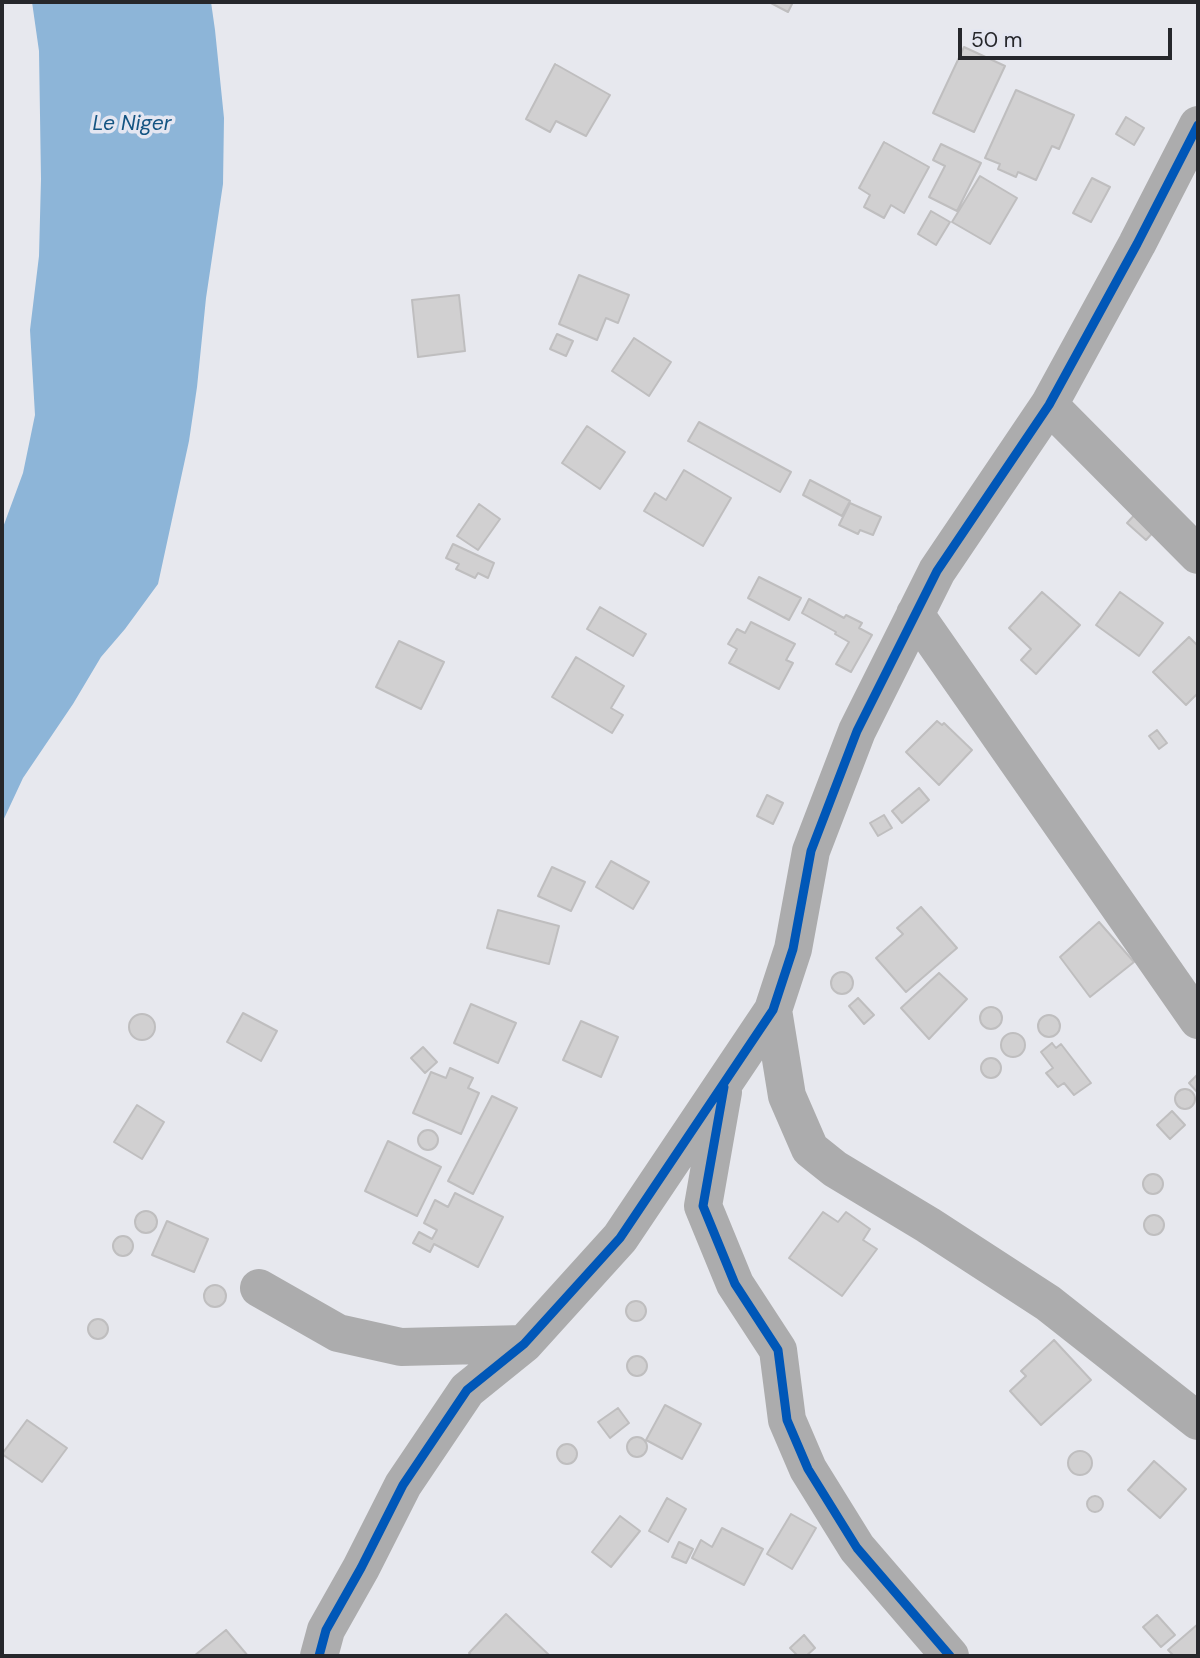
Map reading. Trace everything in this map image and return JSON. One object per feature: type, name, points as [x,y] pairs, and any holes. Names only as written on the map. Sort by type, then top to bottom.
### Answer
[{"type":"street","points":[[293,1656],[323,1643],[403,1485],[467,1390],[524,1344],[620,1238],[772,1010],[793,948],[811,851],[857,731],[937,571],[1049,405],[1198,125]]},
{"type":"street","points":[[1049,405],[1198,555]]},
{"type":"street","points":[[915,614],[1198,1020]]},
{"type":"street","points":[[772,1010],[787,1096],[810,1149],[835,1169],[928,1225],[1048,1303],[1198,1421]]},
{"type":"street","points":[[726,1080],[704,1206],[735,1284],[778,1350],[787,1420],[808,1469],[857,1548],[950,1656]]},
{"type":"street","points":[[259,1288],[338,1333],[401,1347],[524,1344]]},
{"type":"water","name":"Le Niger","points":[[32,2],[211,2],[224,118],[223,184],[189,441],[158,584],[101,657],[23,778],[2,823],[2,530],[23,473],[35,415],[30,330],[39,256],[41,179],[39,51]]},
{"type":"building","points":[[769,2],[793,2],[788,12]]},
{"type":"building","points":[[964,47],[1005,66],[974,132],[933,113]]},
{"type":"building","points":[[555,64],[610,95],[586,136],[556,121],[550,132],[526,119]]},
{"type":"building","points":[[1016,90],[1074,115],[1059,149],[1052,146],[1036,180],[1018,172],[1016,177],[998,169],[1000,164],[985,158]]},
{"type":"building","points":[[1126,117],[1144,128],[1134,145],[1116,134]]},
{"type":"building","points":[[884,142],[929,167],[904,213],[891,205],[884,218],[864,207],[870,195],[859,188]]},
{"type":"building","points":[[941,144],[981,163],[957,211],[929,197],[945,166],[933,160]]},
{"type":"building","points":[[980,176],[1017,198],[990,244],[952,222]]},
{"type":"building","points":[[1092,178],[1110,187],[1091,222],[1073,213]]},
{"type":"building","points":[[931,211],[950,222],[936,245],[918,234]]},
{"type":"building","points":[[579,275],[629,295],[618,323],[606,318],[597,340],[559,324]]},
{"type":"building","points":[[459,295],[465,351],[418,357],[412,300]]},
{"type":"building","points":[[557,334],[573,341],[566,356],[550,349]]},
{"type":"building","points":[[634,338],[671,362],[649,396],[612,371]]},
{"type":"building","points":[[699,422],[791,472],[780,492],[688,441]]},
{"type":"building","points":[[587,426],[625,452],[600,489],[562,463]]},
{"type":"building","points":[[684,470],[731,498],[703,546],[644,511],[655,493],[666,500]]},
{"type":"building","points":[[810,480],[850,501],[842,516],[803,495]]},
{"type":"building","points":[[850,503],[881,517],[873,535],[860,530],[858,534],[839,525]]},
{"type":"building","points":[[479,504],[500,519],[478,550],[457,536]]},
{"type":"building","points":[[1139,510],[1158,527],[1146,540],[1127,523]]},
{"type":"building","points":[[453,544],[494,563],[488,578],[478,573],[475,578],[456,569],[459,564],[446,558]]},
{"type":"building","points":[[759,577],[801,598],[789,620],[748,598]]},
{"type":"building","points":[[1042,592],[1080,625],[1036,674],[1021,660],[1031,649],[1009,628]]},
{"type":"building","points":[[1120,592],[1163,623],[1139,656],[1096,625]]},
{"type":"building","points":[[809,599],[844,618],[846,615],[862,623],[859,628],[872,635],[851,672],[836,664],[849,642],[802,613]]},
{"type":"building","points":[[600,607],[646,634],[633,656],[587,629]]},
{"type":"building","points":[[751,622],[795,644],[786,660],[793,663],[779,689],[729,663],[737,649],[728,644],[737,629],[745,633]]},
{"type":"building","points":[[1189,637],[1198,646],[1198,693],[1186,705],[1153,672]]},
{"type":"building","points":[[399,641],[444,662],[421,709],[376,687]]},
{"type":"building","points":[[576,657],[624,686],[611,708],[623,715],[612,733],[552,697]]},
{"type":"building","points":[[937,721],[942,725],[944,723],[972,750],[939,785],[906,752]]},
{"type":"building","points":[[1157,730],[1167,743],[1159,749],[1149,736]]},
{"type":"building","points":[[919,788],[929,800],[902,823],[892,811]]},
{"type":"building","points":[[767,795],[783,803],[773,824],[757,816]]},
{"type":"building","points":[[884,815],[892,828],[878,836],[870,823]]},
{"type":"building","points":[[611,861],[649,882],[633,909],[596,887]]},
{"type":"building","points":[[552,867],[585,882],[571,911],[538,896]]},
{"type":"building","points":[[921,907],[957,948],[906,992],[876,958],[903,934],[897,928]]},
{"type":"building","points":[[498,910],[559,926],[549,964],[487,948]]},
{"type":"building","points":[[1099,922],[1134,962],[1090,997],[1060,957]]},
{"type":"building","points":[[842,972],[850,975],[853,983],[850,991],[842,994],[834,991],[831,983],[834,975]]},
{"type":"building","points":[[939,973],[967,999],[929,1039],[901,1008]]},
{"type":"building","points":[[858,998],[874,1015],[864,1024],[849,1006]]},
{"type":"building","points":[[471,1004],[516,1023],[498,1063],[454,1043]]},
{"type":"building","points":[[991,1007],[999,1010],[1002,1018],[999,1026],[991,1029],[983,1026],[980,1018],[983,1010]]},
{"type":"building","points":[[243,1013],[277,1031],[261,1061],[227,1042]]},
{"type":"building","points":[[142,1014],[151,1018],[155,1027],[151,1036],[142,1040],[133,1036],[129,1027],[133,1018]]},
{"type":"building","points":[[1049,1015],[1057,1018],[1060,1026],[1057,1034],[1049,1037],[1041,1034],[1038,1026],[1041,1018]]},
{"type":"building","points":[[581,1021],[618,1037],[601,1077],[563,1060]]},
{"type":"building","points":[[1013,1033],[1022,1036],[1025,1045],[1022,1054],[1013,1057],[1004,1054],[1001,1045],[1004,1036]]},
{"type":"building","points":[[1052,1043],[1056,1048],[1061,1044],[1091,1083],[1074,1095],[1064,1083],[1058,1087],[1046,1073],[1053,1068],[1041,1052]]},
{"type":"building","points":[[423,1047],[437,1062],[425,1073],[411,1058]]},
{"type":"building","points":[[991,1058],[998,1061],[1001,1068],[998,1075],[991,1078],[984,1075],[981,1068],[984,1061]]},
{"type":"building","points":[[450,1068],[473,1078],[468,1088],[479,1093],[461,1134],[413,1113],[431,1072],[446,1078]]},
{"type":"building","points":[[1198,1074],[1198,1093],[1189,1083]]},
{"type":"building","points":[[1185,1089],[1192,1092],[1195,1099],[1192,1106],[1185,1109],[1178,1106],[1175,1099],[1178,1092]]},
{"type":"building","points":[[492,1096],[517,1108],[473,1194],[448,1181]]},
{"type":"building","points":[[137,1105],[164,1122],[142,1159],[114,1142]]},
{"type":"building","points":[[1172,1111],[1185,1125],[1170,1139],[1157,1125]]},
{"type":"building","points":[[424,1130],[432,1130],[438,1140],[432,1150],[424,1150],[418,1144],[418,1136]]},
{"type":"building","points":[[388,1141],[441,1167],[417,1216],[365,1191]]},
{"type":"building","points":[[1153,1174],[1160,1177],[1163,1184],[1160,1191],[1153,1194],[1146,1191],[1143,1184],[1146,1177]]},
{"type":"building","points":[[455,1193],[503,1217],[478,1267],[434,1244],[430,1252],[413,1243],[419,1232],[432,1239],[437,1230],[424,1223],[435,1200],[448,1207]]},
{"type":"building","points":[[146,1211],[154,1214],[157,1222],[154,1230],[146,1233],[138,1230],[135,1222],[138,1214]]},
{"type":"building","points":[[823,1212],[838,1222],[846,1212],[870,1229],[863,1240],[877,1249],[842,1296],[789,1258]]},
{"type":"building","points":[[1154,1215],[1161,1218],[1164,1225],[1161,1232],[1154,1235],[1147,1232],[1144,1225],[1147,1218]]},
{"type":"building","points":[[167,1221],[208,1239],[194,1272],[152,1255]]},
{"type":"building","points":[[123,1236],[130,1239],[133,1246],[130,1253],[123,1256],[116,1253],[113,1246],[116,1239]]},
{"type":"building","points":[[215,1285],[223,1288],[226,1296],[223,1304],[215,1307],[207,1304],[204,1296],[207,1288]]},
{"type":"building","points":[[632,1301],[640,1301],[646,1311],[640,1321],[632,1321],[626,1315],[626,1307]]},
{"type":"building","points":[[94,1319],[102,1319],[108,1329],[102,1339],[94,1339],[88,1333],[88,1325]]},
{"type":"building","points":[[1054,1340],[1091,1380],[1041,1425],[1010,1391],[1026,1376],[1021,1371]]},
{"type":"building","points":[[633,1356],[641,1356],[647,1366],[641,1376],[633,1376],[627,1370],[627,1362]]},
{"type":"building","points":[[665,1405],[701,1424],[682,1459],[646,1440]]},
{"type":"building","points":[[618,1408],[629,1423],[610,1438],[598,1422]]},
{"type":"building","points":[[27,1420],[67,1448],[42,1482],[2,1454]]},
{"type":"building","points":[[633,1437],[641,1437],[647,1447],[641,1457],[633,1457],[627,1451],[627,1443]]},
{"type":"building","points":[[563,1444],[571,1444],[577,1454],[571,1464],[563,1464],[557,1458],[557,1450]]},
{"type":"building","points":[[1080,1451],[1091,1458],[1092,1463],[1085,1474],[1080,1475],[1069,1468],[1068,1463],[1075,1452]]},
{"type":"building","points":[[1154,1461],[1186,1489],[1160,1518],[1128,1490]]},
{"type":"building","points":[[1092,1496],[1098,1496],[1103,1504],[1101,1510],[1092,1512],[1087,1507],[1087,1501]]},
{"type":"building","points":[[667,1498],[686,1509],[668,1542],[649,1531]]},
{"type":"building","points":[[791,1514],[816,1528],[792,1569],[767,1554]]},
{"type":"building","points":[[620,1516],[640,1531],[611,1567],[592,1552]]},
{"type":"building","points":[[722,1528],[763,1549],[744,1585],[692,1558],[701,1540],[712,1547]]},
{"type":"building","points":[[679,1542],[693,1549],[686,1563],[672,1557]]},
{"type":"building","points":[[506,1614],[549,1655],[472,1656],[469,1653]]},
{"type":"building","points":[[1157,1615],[1175,1635],[1161,1647],[1143,1627]]},
{"type":"building","points":[[1198,1624],[1198,1656],[1174,1656],[1168,1650]]},
{"type":"building","points":[[226,1630],[248,1656],[194,1656]]},
{"type":"building","points":[[804,1635],[815,1648],[806,1656],[798,1656],[790,1648]]},
{"type":"cycle path","points":[[319,1656],[326,1630],[403,1485],[467,1390],[524,1344],[620,1238],[773,1010],[793,949],[811,851],[857,731],[937,571],[1049,405],[1198,125]]},
{"type":"cycle path","points":[[724,1087],[703,1206],[735,1284],[778,1350],[787,1420],[808,1469],[857,1548],[950,1656]]}]
